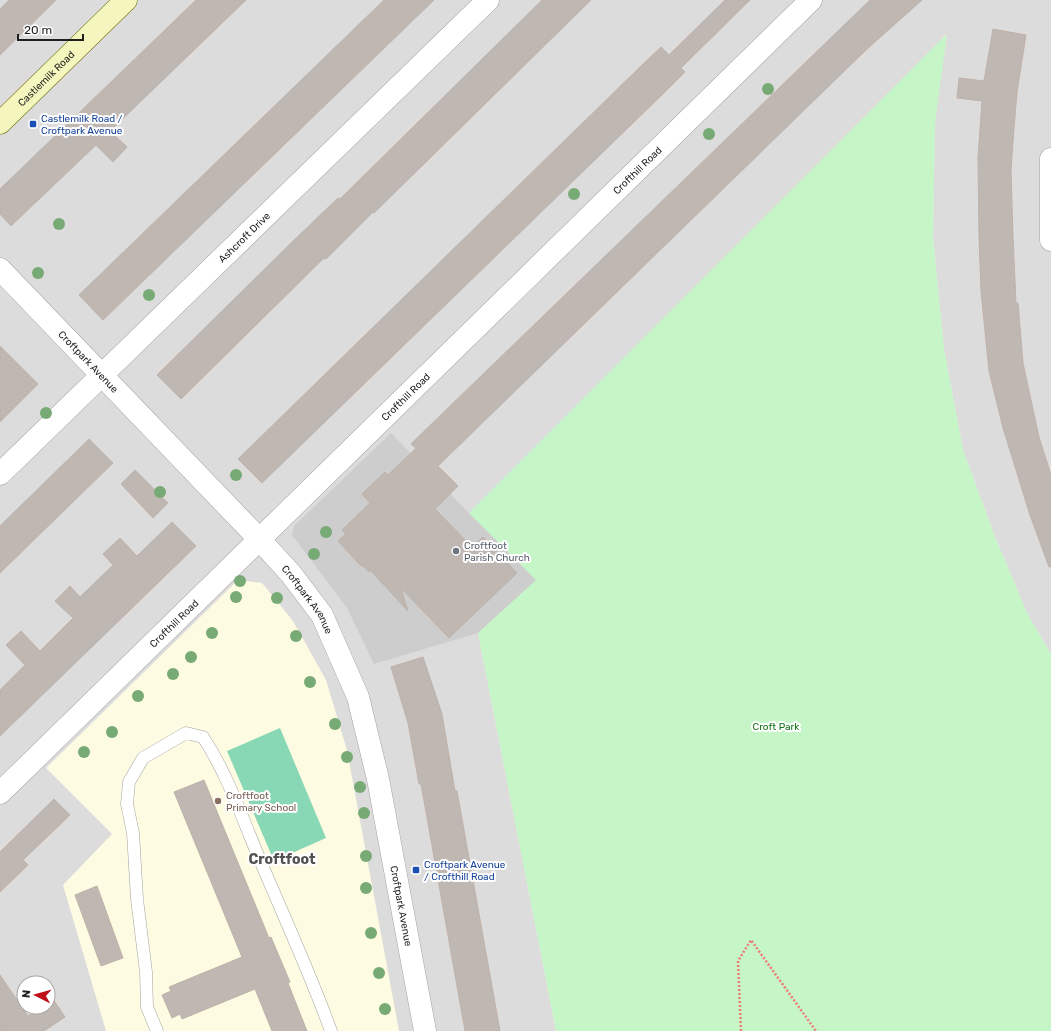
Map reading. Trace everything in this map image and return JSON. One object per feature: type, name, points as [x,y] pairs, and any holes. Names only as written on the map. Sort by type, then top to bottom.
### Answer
[{"type":"street","name":"Castlemilk Road","points":[[0,122],[126,0]]},
{"type":"street","name":"Ashcroft Drive","points":[[0,474],[488,0]]},
{"type":"street","name":"Crofthill Road","points":[[0,793],[811,0]]},
{"type":"street","points":[[1051,159],[1051,240]]},
{"type":"street","name":"Croftpark Avenue","points":[[0,269],[260,540],[291,574],[322,615],[358,697],[378,779],[425,1031]]},
{"type":"lane","points":[[157,1031],[147,1007],[146,972],[137,899],[133,833],[127,804],[129,782],[143,758],[186,734],[203,737],[233,794],[259,860],[314,984],[331,1031]]},
{"type":"path","points":[[741,1031],[738,961],[751,940],[816,1031]]},
{"type":"shaded area","points":[[0,0],[1051,0],[1051,654],[1028,615],[995,537],[963,450],[944,349],[933,238],[935,123],[946,34],[478,633],[556,1031],[0,1031]]},
{"type":"shaded area","points":[[391,433],[537,580],[478,633],[374,664],[347,608],[292,535],[294,526]]},
{"type":"shaded area","name":"Croftfoot Primary School","points":[[238,580],[262,583],[293,621],[326,680],[347,750],[399,1031],[106,1031],[63,885],[112,834],[46,768]]},
{"type":"green space","name":"Croft Park","points":[[947,34],[935,123],[933,238],[944,349],[963,450],[995,537],[1028,615],[1051,654],[1051,1031],[556,1031],[478,633],[536,580],[469,513]]},
{"type":"green space","points":[[280,728],[326,838],[274,861],[227,751]]},
{"type":"building","points":[[9,0],[56,0],[0,55],[0,9]]},
{"type":"building","points":[[196,0],[246,0],[110,131],[127,147],[113,162],[96,145],[11,226],[0,214],[0,189]]},
{"type":"building","points":[[384,0],[434,0],[103,320],[79,295]]},
{"type":"building","points":[[542,0],[591,0],[374,213],[373,212],[326,259],[324,258],[181,399],[157,375],[290,244],[338,198],[340,199]]},
{"type":"building","points":[[725,0],[750,0],[681,68],[685,72],[667,90],[262,483],[238,459],[661,47],[669,55]]},
{"type":"building","points":[[870,0],[922,0],[866,50],[438,466],[458,486],[435,509],[472,547],[483,537],[517,573],[449,638],[401,588],[408,611],[370,570],[369,572],[362,565],[361,566],[338,541],[346,534],[342,530],[370,503],[362,494],[385,472],[388,475],[416,448],[411,444]]},
{"type":"building","points":[[993,29],[1026,35],[1017,92],[1011,170],[1016,303],[1018,303],[1023,363],[1039,437],[1051,475],[1051,567],[1049,567],[1030,515],[1003,428],[989,371],[981,291],[979,238],[978,158],[982,101],[957,98],[959,78],[984,81]]},
{"type":"building","points":[[0,346],[38,384],[0,422]]},
{"type":"building","points":[[89,439],[113,463],[0,573],[0,526]]},
{"type":"building","points":[[135,470],[168,503],[153,518],[121,484]]},
{"type":"building","points":[[172,522],[196,546],[0,736],[0,690],[25,665],[6,645],[21,631],[40,651],[73,618],[55,601],[70,586],[80,597],[113,565],[103,554],[120,538],[137,556]]},
{"type":"building","points":[[423,657],[442,714],[500,1031],[465,1031],[421,784],[419,784],[408,723],[391,667]]},
{"type":"building","points":[[204,780],[269,938],[271,937],[290,982],[288,983],[307,1031],[272,1031],[255,989],[182,1019],[180,1014],[172,1018],[162,995],[171,991],[169,987],[242,957],[174,792]]},
{"type":"building","points":[[54,799],[70,815],[23,860],[28,865],[0,892],[0,852]]},
{"type":"building","points":[[97,886],[123,958],[101,966],[75,895]]},
{"type":"building","points":[[0,975],[16,998],[16,1015],[56,1015],[56,1004],[65,1017],[44,1031],[0,1031]]},
{"type":"place","name":"Castlemilk Road / Croftpark Avenue","points":[[33,124]]},
{"type":"place","name":"Croftfoot Parish Church","points":[[456,551]]},
{"type":"place","name":"Croftfoot Primary School","points":[[218,801]]},
{"type":"place","name":"Croftpark Avenue / Crofthill Road","points":[[416,870]]},
{"type":"district","name":"Croftfoot","points":[[282,859]]}]
